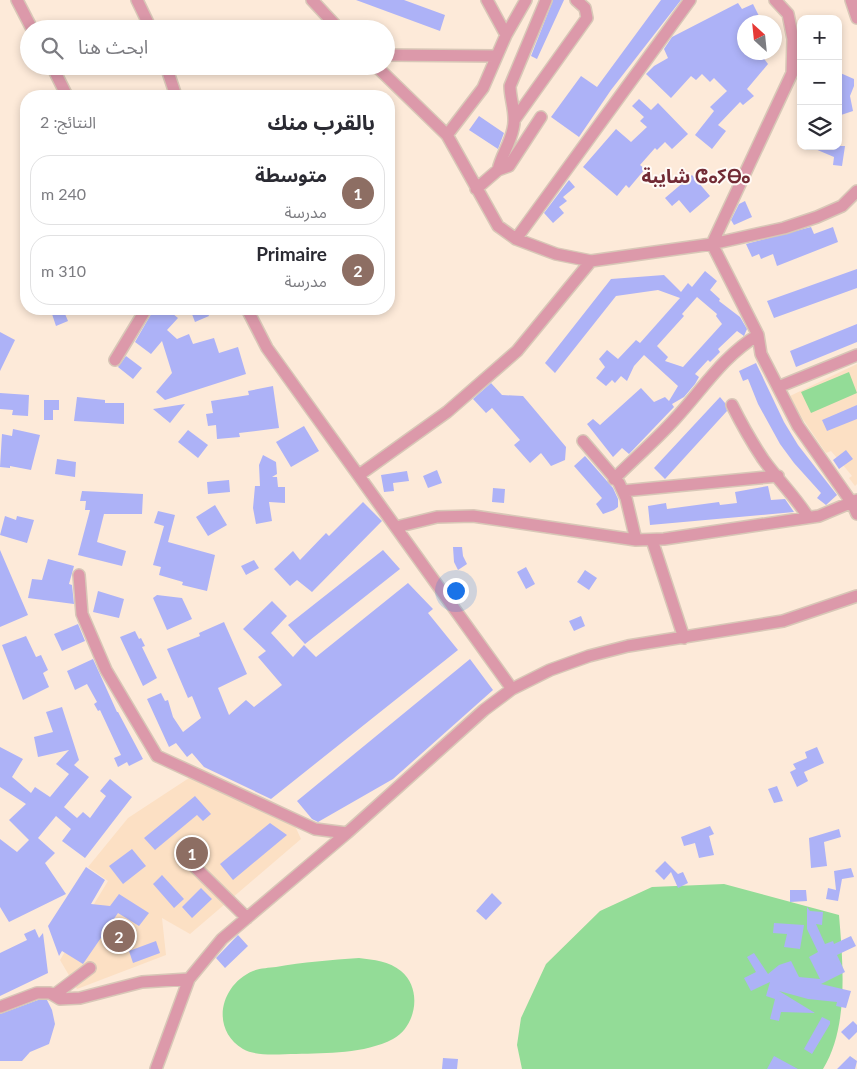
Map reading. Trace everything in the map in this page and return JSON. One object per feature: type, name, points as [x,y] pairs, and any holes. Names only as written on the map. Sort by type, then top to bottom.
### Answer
[{"type":"street","points":[[17,0],[27,20]]},
{"type":"street","points":[[137,0],[146,20]]},
{"type":"street","points":[[312,0],[331,20]]},
{"type":"street","points":[[487,0],[506,35]]},
{"type":"street","points":[[447,135],[483,88],[506,35],[526,0]]},
{"type":"street","points":[[498,170],[501,157],[513,131],[515,119],[510,101],[510,86],[546,0]]},
{"type":"street","points":[[516,238],[690,0]]},
{"type":"street","points":[[712,244],[792,73],[793,39],[788,14],[775,0]]},
{"type":"street","points":[[850,0],[857,18]]},
{"type":"street","points":[[515,119],[587,18],[580,1]]},
{"type":"street","points":[[395,55],[496,56]]},
{"type":"street","points":[[56,75],[64,90]]},
{"type":"street","points":[[169,75],[174,90]]},
{"type":"street","points":[[385,75],[447,135],[498,226],[516,238],[556,254],[592,260],[712,244],[784,228],[817,217],[842,206],[857,191]]},
{"type":"street","points":[[476,189],[498,170],[509,166],[541,117]]},
{"type":"street","points":[[712,244],[758,335],[761,354],[798,426],[855,501],[857,514]]},
{"type":"street","points":[[359,475],[447,412],[517,352],[592,260]]},
{"type":"street","points":[[115,360],[142,315]]},
{"type":"street","points":[[250,315],[267,348],[512,689]]},
{"type":"street","points":[[614,479],[674,420],[740,346],[758,335]]},
{"type":"street","points":[[778,387],[857,355]]},
{"type":"street","points":[[732,405],[748,437],[808,517]]},
{"type":"street","points":[[583,442],[623,491],[636,540]]},
{"type":"street","points":[[623,491],[778,476]]},
{"type":"street","points":[[396,527],[437,517],[473,516],[636,540],[652,540],[819,516],[855,501]]},
{"type":"street","points":[[652,540],[684,638]]},
{"type":"street","points":[[79,574],[82,614],[106,670],[157,756],[314,829],[347,833]]},
{"type":"street","points":[[156,1069],[189,979],[222,939],[347,833],[484,710],[512,689],[550,670],[588,656],[628,646],[783,622],[857,596]]},
{"type":"street","points":[[193,865],[247,918]]},
{"type":"street","points":[[54,995],[90,968]]},
{"type":"street","points":[[0,1007],[37,993],[54,995],[60,999],[80,998],[142,982],[189,979]]},
{"type":"shaded area","points":[[857,364],[857,484],[855,486],[849,478],[852,476],[831,451],[826,453],[802,418],[790,396]]},
{"type":"shaded area","points":[[189,778],[295,826],[301,839],[190,934],[162,918],[166,955],[77,989],[60,960],[108,881],[88,867],[128,818]]},
{"type":"green space","points":[[849,372],[857,393],[811,413],[801,392]]},
{"type":"green space","points":[[724,884],[839,915],[843,974],[841,1014],[837,1034],[823,1069],[522,1069],[517,1045],[521,1018],[546,964],[600,911],[652,887]]},
{"type":"green space","points":[[359,958],[381,961],[391,965],[401,971],[408,979],[412,988],[414,1007],[411,1017],[407,1026],[393,1039],[370,1048],[345,1052],[269,1054],[249,1052],[243,1049],[226,1030],[223,1008],[227,997],[233,986],[253,971],[307,962]]},
{"type":"building","points":[[356,0],[404,0],[445,15],[440,31]]},
{"type":"building","points":[[553,0],[564,0],[537,59],[531,56]]},
{"type":"building","points":[[661,0],[681,0],[611,90],[579,137],[551,117],[581,76],[597,87]]},
{"type":"building","points":[[738,3],[742,9],[753,4],[758,15],[737,15],[737,60],[765,60],[768,64],[747,89],[754,96],[743,105],[740,102],[718,125],[726,131],[712,149],[695,135],[714,111],[710,107],[727,91],[714,78],[710,82],[702,74],[696,80],[691,76],[671,98],[646,74],[654,66],[668,58],[664,49],[672,37]]},
{"type":"building","points":[[842,74],[854,79],[854,86],[850,96],[853,111],[842,115]]},
{"type":"building","points":[[639,99],[651,110],[658,103],[688,134],[672,149],[665,142],[657,150],[655,148],[640,165],[645,169],[629,188],[626,185],[617,196],[583,167],[616,129],[631,142],[647,127],[640,121],[644,117],[632,106]]},
{"type":"building","points":[[479,116],[504,133],[498,149],[469,130]]},
{"type":"building","points":[[842,146],[845,146],[842,166],[833,165],[834,157],[817,150],[842,150]]},
{"type":"building","points":[[692,175],[710,196],[690,213],[679,200],[672,206],[665,198]]},
{"type":"building","points":[[569,180],[575,187],[563,197],[567,201],[559,207],[564,213],[553,223],[544,213]]},
{"type":"building","points":[[745,201],[752,217],[734,225],[731,220],[739,204]]},
{"type":"building","points":[[811,227],[814,234],[833,227],[838,242],[777,266],[773,254],[761,259],[759,254],[752,257],[746,244]]},
{"type":"building","points":[[857,269],[857,288],[774,318],[767,301]]},
{"type":"building","points":[[705,271],[717,281],[710,290],[720,299],[719,301],[740,317],[747,329],[744,336],[737,331],[718,349],[720,352],[710,362],[708,360],[695,374],[699,377],[684,397],[672,404],[674,407],[629,454],[622,448],[613,457],[587,424],[593,419],[600,425],[641,388],[654,402],[665,397],[669,401],[678,386],[644,355],[634,366],[627,381],[621,376],[615,383],[612,380],[606,386],[596,378],[605,367],[599,359],[607,350],[618,359],[636,340],[640,343],[680,298],[658,290],[616,296],[555,373],[545,363],[611,279],[664,275],[681,292],[688,283],[692,287]],"holes":[[[697,297],[717,314],[716,316],[722,324],[683,367],[665,361],[668,357],[657,346],[684,316],[682,314]]]},
{"type":"building","points":[[52,315],[66,315],[68,321],[56,326]]},
{"type":"building","points":[[151,315],[174,315],[178,318],[167,330],[177,339],[189,334],[193,344],[214,338],[219,353],[238,347],[246,374],[165,400],[156,392],[172,373],[162,341],[151,354],[135,342]]},
{"type":"building","points":[[192,315],[209,315],[209,316],[195,322]]},
{"type":"building","points":[[857,324],[857,342],[796,367],[790,351]]},
{"type":"building","points":[[0,332],[15,340],[0,371]]},
{"type":"building","points":[[126,356],[142,368],[133,379],[118,367]]},
{"type":"building","points":[[756,363],[784,422],[798,445],[837,495],[826,505],[817,498],[821,493],[780,444],[758,404],[748,379],[743,381],[739,371]]},
{"type":"building","points":[[491,383],[502,395],[523,396],[566,447],[565,460],[551,466],[541,453],[530,463],[514,445],[520,440],[492,408],[486,413],[473,399]]},
{"type":"building","points":[[273,386],[279,428],[239,433],[240,437],[217,439],[216,425],[208,426],[206,414],[213,413],[211,401],[249,395],[248,391]]},
{"type":"building","points":[[0,393],[29,395],[28,416],[12,415],[13,410],[0,409]]},
{"type":"building","points":[[77,397],[105,400],[105,403],[124,403],[124,424],[74,421]]},
{"type":"building","points":[[720,397],[725,403],[727,411],[665,479],[654,468]]},
{"type":"building","points":[[44,400],[59,400],[59,410],[53,410],[53,420],[44,420]]},
{"type":"building","points":[[185,404],[170,423],[153,409]]},
{"type":"building","points":[[857,405],[857,419],[827,431],[822,420]]},
{"type":"building","points":[[304,426],[319,451],[291,467],[276,442]]},
{"type":"building","points":[[13,429],[40,435],[31,470],[10,466],[10,468],[0,467],[2,434],[12,436]]},
{"type":"building","points":[[188,430],[208,445],[198,458],[178,442]]},
{"type":"building","points":[[846,450],[853,459],[839,469],[833,460]]},
{"type":"building","points":[[263,455],[276,462],[277,474],[272,477],[277,477],[278,487],[285,487],[285,503],[269,502],[272,521],[256,524],[253,508],[255,486],[260,486],[259,465]]},
{"type":"building","points":[[585,456],[613,488],[618,499],[618,507],[614,510],[603,514],[596,504],[602,498],[574,466]]},
{"type":"building","points":[[57,459],[76,462],[75,477],[55,474]]},
{"type":"building","points":[[437,470],[442,483],[428,488],[423,476]]},
{"type":"building","points":[[407,471],[409,481],[393,483],[394,491],[384,492],[381,475]]},
{"type":"building","points":[[229,480],[230,492],[208,494],[207,482]]},
{"type":"building","points":[[768,486],[771,500],[785,499],[794,512],[650,525],[648,506],[666,503],[667,509],[719,502],[720,505],[737,503],[735,492]]},
{"type":"building","points":[[493,488],[505,489],[504,503],[492,502]]},
{"type":"building","points":[[82,491],[143,494],[142,514],[104,514],[97,542],[126,551],[122,566],[78,555],[90,510],[85,510],[86,501],[80,501]]},
{"type":"building","points":[[363,502],[382,521],[312,592],[297,580],[290,586],[274,569],[293,551],[300,560],[326,533],[329,536]]},
{"type":"building","points":[[215,505],[227,525],[208,536],[196,517]]},
{"type":"building","points":[[158,511],[175,515],[168,542],[215,555],[207,591],[182,585],[183,582],[159,575],[161,567],[153,565],[164,526],[154,523]]},
{"type":"building","points":[[5,516],[16,520],[17,516],[34,520],[27,543],[0,535]]},
{"type":"building","points":[[453,547],[462,547],[463,556],[467,564],[458,570],[454,562]]},
{"type":"building","points":[[0,550],[28,615],[0,627]]},
{"type":"building","points":[[383,550],[400,569],[305,644],[288,625]]},
{"type":"building","points":[[48,559],[74,566],[69,584],[72,585],[74,604],[28,598],[32,579],[42,580]]},
{"type":"building","points":[[254,560],[259,568],[246,575],[241,566]]},
{"type":"building","points":[[526,567],[535,584],[526,589],[517,572]]},
{"type":"building","points":[[585,570],[597,578],[589,590],[577,582]]},
{"type":"building","points":[[408,583],[433,609],[428,613],[458,650],[271,799],[204,767],[192,753],[187,757],[176,743],[169,747],[147,699],[161,693],[165,701],[168,700],[173,717],[183,732],[201,718],[192,696],[188,698],[167,649],[200,636],[199,633],[224,622],[247,674],[218,688],[229,715],[246,700],[254,707],[282,685],[258,657],[266,651],[243,629],[272,601],[287,616],[271,633],[293,657],[304,645],[316,657]]},
{"type":"building","points":[[98,591],[124,599],[119,618],[93,612]]},
{"type":"building","points":[[157,595],[182,598],[192,619],[167,630],[153,598]]},
{"type":"building","points":[[581,616],[585,626],[574,631],[569,621]]},
{"type":"building","points":[[78,624],[85,641],[62,651],[54,634]]},
{"type":"building","points":[[135,631],[145,646],[142,647],[157,678],[143,686],[120,637]]},
{"type":"building","points":[[26,636],[36,657],[41,655],[48,670],[43,673],[49,687],[23,700],[2,645]]},
{"type":"building","points":[[93,659],[117,712],[143,759],[129,766],[127,762],[118,767],[114,758],[121,755],[100,710],[98,711],[94,704],[97,702],[87,684],[75,690],[67,671]]},
{"type":"building","points":[[470,659],[493,690],[393,779],[318,822],[312,819],[297,801]]},
{"type":"building","points":[[62,707],[79,760],[74,765],[89,777],[64,807],[77,818],[83,812],[90,818],[106,796],[100,791],[110,779],[132,797],[85,858],[62,841],[71,829],[56,816],[38,838],[55,853],[45,863],[66,894],[9,922],[0,907],[0,839],[17,852],[29,840],[9,820],[26,804],[0,787],[0,747],[23,759],[12,777],[31,793],[35,787],[50,797],[69,774],[56,764],[69,750],[38,757],[34,737],[53,732],[46,712]]},
{"type":"building","points":[[817,747],[824,763],[804,772],[808,781],[797,787],[790,772],[796,769],[793,764],[807,758],[805,752]]},
{"type":"building","points":[[777,786],[783,801],[774,803],[768,789]]},
{"type":"building","points":[[195,796],[211,814],[203,821],[197,815],[155,850],[144,838]]},
{"type":"building","points":[[270,823],[287,835],[233,880],[220,864]]},
{"type":"building","points":[[710,826],[714,834],[709,836],[714,855],[699,858],[695,843],[684,846],[681,837]]},
{"type":"building","points":[[839,829],[841,837],[824,842],[827,866],[811,868],[809,838]]},
{"type":"building","points":[[132,849],[146,866],[123,884],[109,866]]},
{"type":"building","points":[[665,861],[678,874],[683,872],[688,883],[678,888],[671,872],[664,880],[655,871]]},
{"type":"building","points":[[86,867],[105,880],[91,904],[110,906],[119,894],[149,913],[139,926],[118,913],[83,964],[62,951],[59,956],[48,926]]},
{"type":"building","points":[[851,868],[854,877],[842,879],[838,901],[826,899],[828,888],[836,890],[834,871]]},
{"type":"building","points":[[162,875],[184,899],[174,908],[153,884]]},
{"type":"building","points":[[201,888],[212,899],[192,918],[182,907]]},
{"type":"building","points":[[790,890],[806,890],[807,901],[790,902]]},
{"type":"building","points":[[492,893],[502,903],[486,920],[476,911]]},
{"type":"building","points":[[807,907],[810,911],[823,912],[822,925],[816,924],[825,944],[833,941],[834,944],[851,936],[856,946],[837,955],[845,972],[821,984],[851,991],[846,1008],[836,1006],[837,1002],[808,999],[779,991],[815,1013],[781,1012],[779,1021],[770,1019],[775,999],[766,996],[770,982],[751,991],[744,978],[756,972],[747,957],[754,953],[768,974],[779,965],[791,961],[799,977],[820,979],[809,957],[818,952],[807,929]]},
{"type":"building","points":[[774,923],[804,925],[800,949],[784,947],[787,934],[773,933]]},
{"type":"building","points":[[35,929],[39,938],[43,933],[48,973],[0,996],[0,953],[27,940],[24,934]]},
{"type":"building","points":[[238,935],[248,946],[225,968],[216,958]]},
{"type":"building","points":[[156,941],[160,953],[133,963],[129,951]]},
{"type":"building","points":[[38,1000],[47,1000],[52,1010],[55,1024],[49,1044],[30,1052],[22,1061],[0,1061],[0,1014]]},
{"type":"building","points":[[822,1017],[830,1021],[830,1024],[812,1054],[804,1049]]},
{"type":"building","points":[[853,1021],[857,1025],[857,1032],[849,1040],[841,1032]]},
{"type":"building","points":[[774,1056],[798,1069],[767,1069]]},
{"type":"building","points":[[850,1056],[857,1061],[855,1069],[837,1069]]},
{"type":"building","points":[[443,1058],[458,1059],[457,1069],[442,1069]]},
{"type":"place","name":"متوسطة","points":[[192,853]]},
{"type":"place","name":"Primaire","points":[[119,936]]},
{"type":"district","name":"شايبة ⵛⴰⵢⴱⴰ","points":[[696,176]]}]
